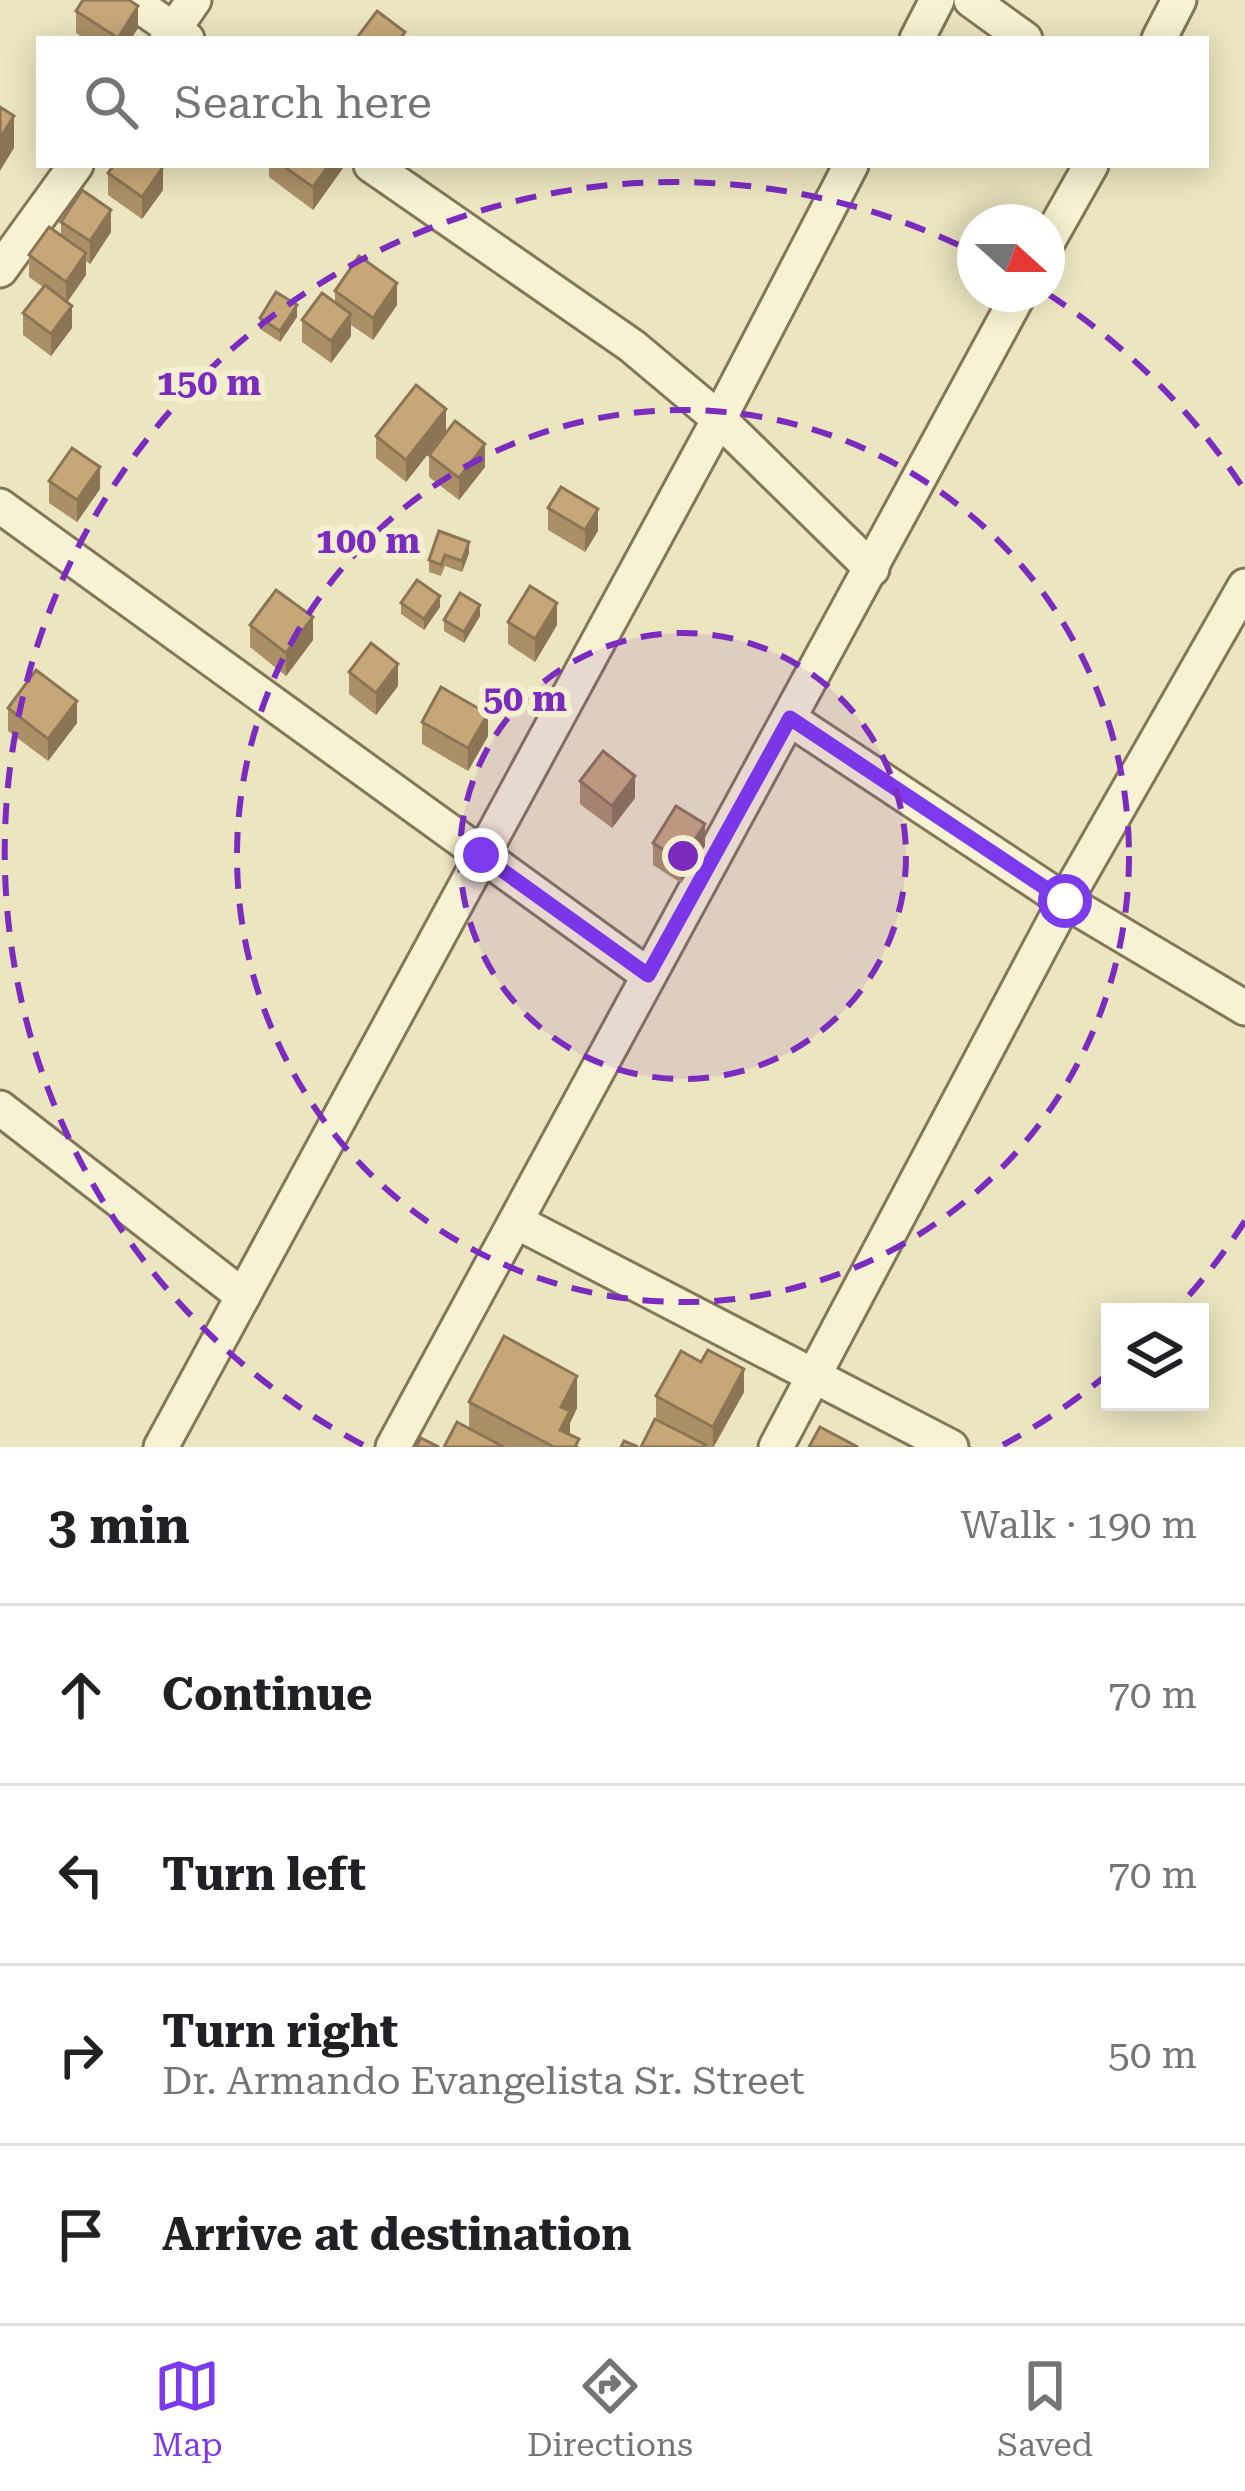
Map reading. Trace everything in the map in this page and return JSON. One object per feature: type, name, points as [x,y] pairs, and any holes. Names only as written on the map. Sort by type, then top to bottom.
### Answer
[{"type":"street","points":[[131,0],[176,36],[194,0]]},
{"type":"street","points":[[919,36],[937,0]]},
{"type":"street","points":[[970,0],[1021,36]]},
{"type":"street","points":[[1161,36],[1179,0]]},
{"type":"street","points":[[0,270],[74,168]]},
{"type":"street","points":[[375,168],[632,346],[719,419],[872,569]]},
{"type":"street","points":[[161,1447],[719,419],[849,168]]},
{"type":"street","points":[[1065,210],[1088,168]]},
{"type":"street","points":[[393,1447],[1008,312]]},
{"type":"street","points":[[0,506],[648,975]]},
{"type":"street","points":[[776,1447],[1065,901],[1245,586]]},
{"type":"street","points":[[790,718],[1065,901],[1245,1008]]},
{"type":"street","points":[[0,1108],[243,1295]]},
{"type":"street","points":[[517,1222],[951,1447]]},
{"type":"building","points":[[83,0],[129,0],[138,6],[119,36],[76,11]]},
{"type":"building","points":[[377,11],[405,32],[402,36],[358,36]]},
{"type":"building","points":[[0,107],[14,116],[0,138]]},
{"type":"building","points":[[112,168],[162,168],[142,197],[108,173]]},
{"type":"building","points":[[286,168],[327,168],[313,187]]},
{"type":"building","points":[[82,190],[111,210],[90,241],[61,222]]},
{"type":"building","points":[[49,227],[86,253],[66,282],[29,255]]},
{"type":"building","points":[[359,256],[397,283],[373,318],[335,291]]},
{"type":"building","points":[[45,285],[72,306],[51,334],[23,313]]},
{"type":"building","points":[[276,292],[297,305],[280,331],[260,318]]},
{"type":"building","points":[[322,293],[351,314],[331,341],[302,320]]},
{"type":"building","points":[[416,385],[446,409],[406,460],[376,436]]},
{"type":"building","points":[[455,421],[485,444],[459,478],[429,455]]},
{"type":"building","points":[[72,448],[100,467],[77,500],[49,481]]},
{"type":"building","points":[[561,487],[598,509],[585,530],[548,508]]},
{"type":"building","points":[[439,531],[469,542],[462,561],[445,555],[441,565],[429,560]]},
{"type":"building","points":[[417,580],[440,596],[424,619],[401,603]]},
{"type":"building","points":[[530,586],[557,603],[535,639],[508,622]]},
{"type":"building","points":[[276,590],[313,617],[286,653],[250,625]]},
{"type":"building","points":[[460,593],[480,605],[464,632],[444,620]]},
{"type":"building","points":[[371,643],[398,664],[376,693],[349,672]]},
{"type":"building","points":[[36,670],[77,701],[48,739],[8,708]]},
{"type":"building","points":[[441,687],[488,714],[468,748],[422,722]]},
{"type":"building","points":[[603,751],[635,776],[612,806],[580,781]]},
{"type":"building","points":[[676,806],[705,824],[681,861],[653,843]]},
{"type":"building","points":[[504,1336],[577,1376],[561,1407],[570,1411],[560,1430],[579,1439],[575,1447],[554,1447],[469,1402]]},
{"type":"building","points":[[708,1350],[744,1369],[713,1427],[656,1396],[681,1351],[701,1362]]},
{"type":"building","points":[[655,1419],[706,1445],[705,1447],[641,1447]]},
{"type":"building","points":[[457,1422],[504,1447],[444,1447]]},
{"type":"building","points":[[820,1427],[858,1447],[809,1447]]},
{"type":"building","points":[[421,1438],[439,1447],[416,1447]]},
{"type":"route","points":[[481,855],[648,975],[790,718],[1065,901]]}]
